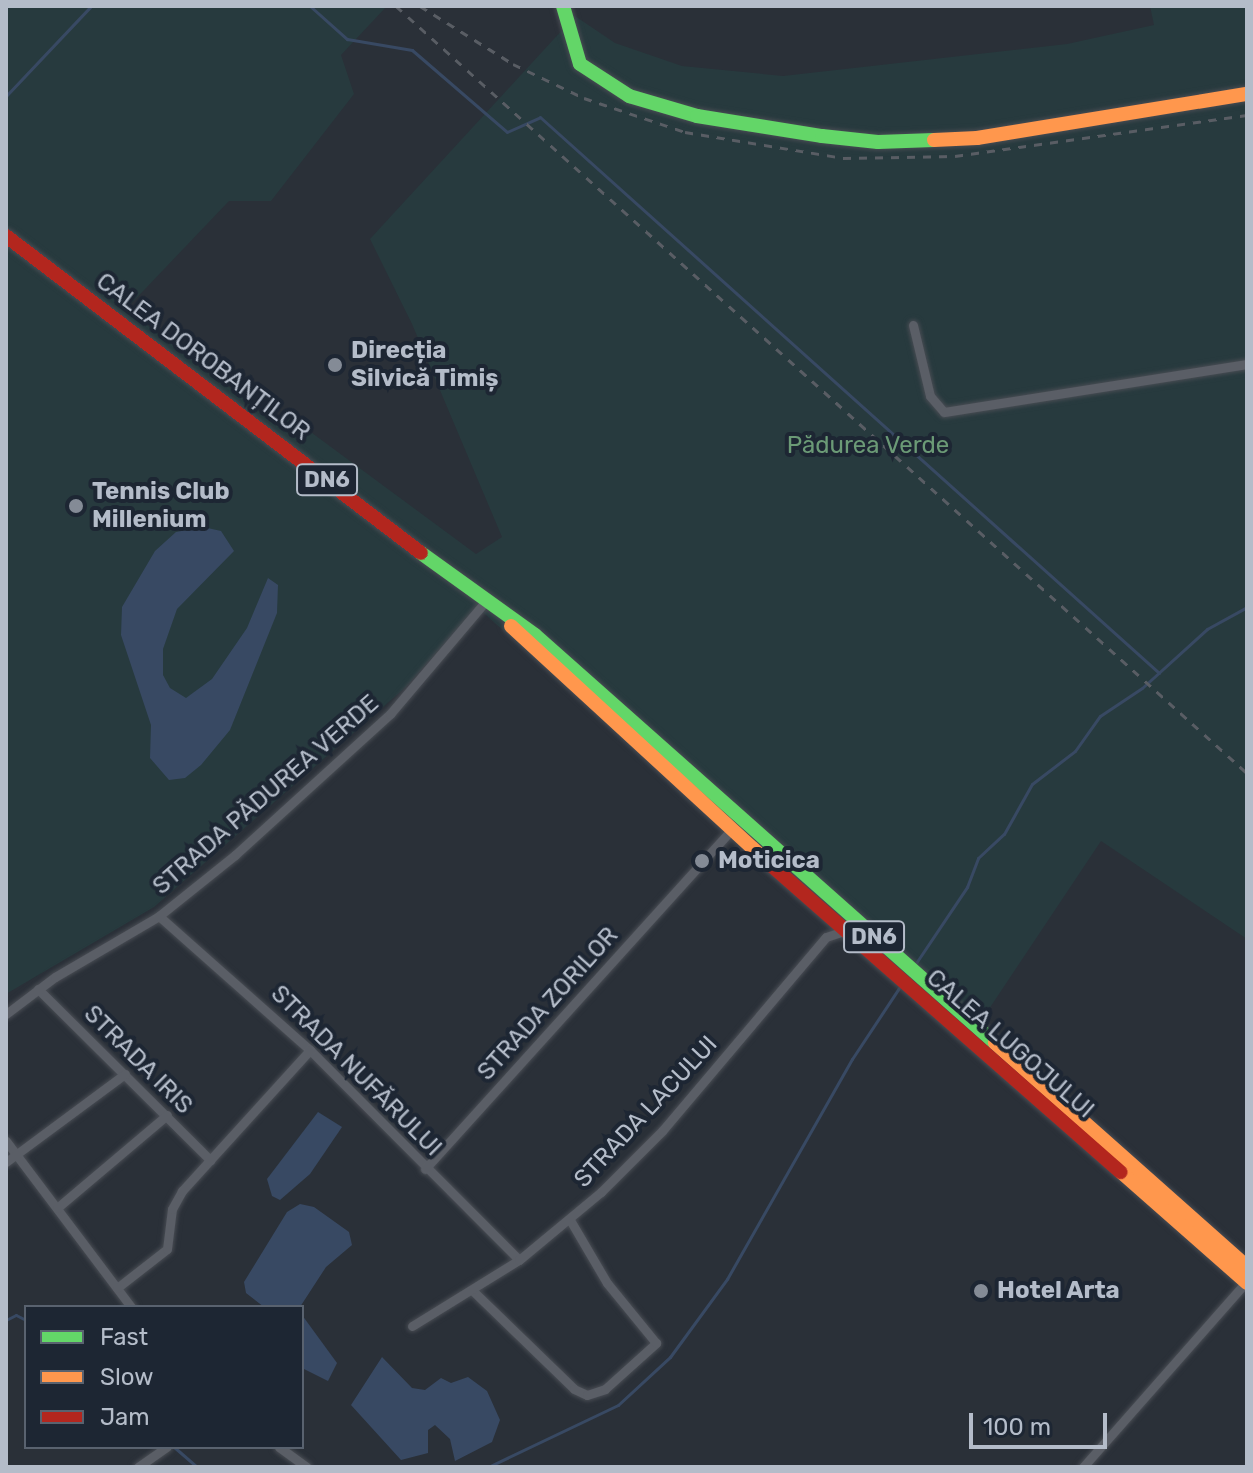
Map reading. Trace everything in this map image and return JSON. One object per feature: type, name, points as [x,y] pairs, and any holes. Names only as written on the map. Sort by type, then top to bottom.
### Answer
[{"type":"main road","points":[[563,6],[580,64],[629,96],[697,116],[822,136],[878,142],[977,138],[1247,94]]},
{"type":"main road","name":"CALEA DOROBANȚILOR","points":[[6,236],[491,607]]},
{"type":"main road","name":"CALEA LUGOJULUI","points":[[491,607],[827,916],[1247,1283]]},
{"type":"main road","name":"CALEA LUGOJULUI","points":[[491,607],[535,635],[1247,1267]]},
{"type":"street","points":[[913,325],[930,396],[944,412],[1247,364]]},
{"type":"street","name":"STRADA PĂDUREA VERDE","points":[[6,1014],[38,989],[159,916],[375,729],[491,607]]},
{"type":"street","name":"STRADA ZORILOR","points":[[425,1169],[731,830]]},
{"type":"street","name":"STRADA NUFĂRULUI","points":[[159,916],[310,1050],[425,1169],[519,1260]]},
{"type":"street","points":[[827,916],[826,937],[845,931]]},
{"type":"street","name":"STRADA LACULUI","points":[[412,1326],[519,1260],[570,1220],[662,1131],[826,937]]},
{"type":"street","name":"STRADA IRIS","points":[[38,989],[210,1160]]},
{"type":"street","points":[[117,1288],[167,1249],[173,1205],[310,1050]]},
{"type":"street","points":[[6,1162],[125,1074]]},
{"type":"street","points":[[57,1208],[167,1115]]},
{"type":"street","points":[[6,1141],[130,1305]]},
{"type":"street","points":[[472,1290],[574,1389],[587,1395],[605,1389],[656,1343],[607,1283],[570,1220]]},
{"type":"street","points":[[1083,1467],[1247,1283]]},
{"type":"street","points":[[138,1467],[165,1449]]},
{"type":"street","points":[[282,1449],[307,1467]]},
{"type":"green space","name":"Pădurea Verde","points":[[6,6],[387,6],[341,55],[354,94],[271,201],[229,201],[126,309],[273,420],[291,419],[308,430],[476,554],[502,537],[412,324],[370,239],[575,16],[615,43],[682,66],[783,76],[1067,44],[1154,25],[1150,6],[1247,6],[1247,939],[1101,841],[973,1033],[904,990],[477,607],[406,687],[154,907],[6,994]]},
{"type":"water","points":[[203,527],[221,531],[234,551],[177,609],[163,649],[163,675],[170,688],[186,698],[212,679],[247,628],[268,578],[278,585],[277,613],[230,730],[201,765],[185,778],[169,780],[150,758],[151,725],[121,635],[122,607],[155,551],[176,532]]},
{"type":"water","points":[[318,1112],[342,1127],[310,1174],[280,1200],[272,1196],[267,1179]]},
{"type":"water","points":[[300,1204],[314,1207],[349,1232],[352,1245],[326,1267],[301,1305],[261,1305],[246,1293],[244,1282],[287,1212]]},
{"type":"water","points":[[304,1318],[337,1363],[328,1381],[304,1369]]},
{"type":"water","points":[[382,1357],[412,1388],[425,1390],[441,1378],[451,1383],[468,1377],[487,1391],[500,1420],[492,1442],[455,1461],[450,1439],[435,1425],[428,1430],[428,1453],[401,1460],[351,1405]]},
{"type":"waterway","points":[[6,96],[91,6]]},
{"type":"waterway","points":[[310,6],[347,39],[412,50],[507,132],[540,117],[1159,673]]},
{"type":"waterway","points":[[916,963],[967,887],[978,858],[1004,834],[1032,784],[1075,751],[1100,716],[1142,688],[1207,629],[1247,607]]},
{"type":"waterway","points":[[488,1467],[618,1405],[670,1357],[727,1279],[852,1059],[899,988]]},
{"type":"waterway","points":[[6,1320],[16,1315],[24,1319]]},
{"type":"waterway","points":[[176,1449],[197,1467]]},
{"type":"railway","points":[[396,6],[1247,773]]},
{"type":"railway","points":[[420,6],[513,64],[584,98],[685,132],[843,158],[955,156],[1247,115]]},
{"type":"traffic: fast","points":[[563,6],[580,64],[629,96],[697,116],[822,136],[878,142],[934,140]]},
{"type":"traffic: fast","points":[[421,553],[535,635],[995,1043]]},
{"type":"traffic: slow","points":[[934,140],[977,138],[1247,94]]},
{"type":"traffic: slow","points":[[511,626],[763,858]]},
{"type":"traffic: slow","points":[[995,1043],[1247,1267]]},
{"type":"traffic: slow","points":[[1121,1172],[1247,1283]]},
{"type":"traffic: jam","points":[[6,236],[421,553]]},
{"type":"traffic: jam","points":[[763,858],[1121,1172]]},
{"type":"place","name":"Direcția Silvică Timiș","points":[[335,365]]},
{"type":"place","name":"Tennis Club Millenium","points":[[76,506]]},
{"type":"place","name":"Moticica","points":[[702,861]]},
{"type":"place","name":"Hotel Arta","points":[[981,1291]]}]
